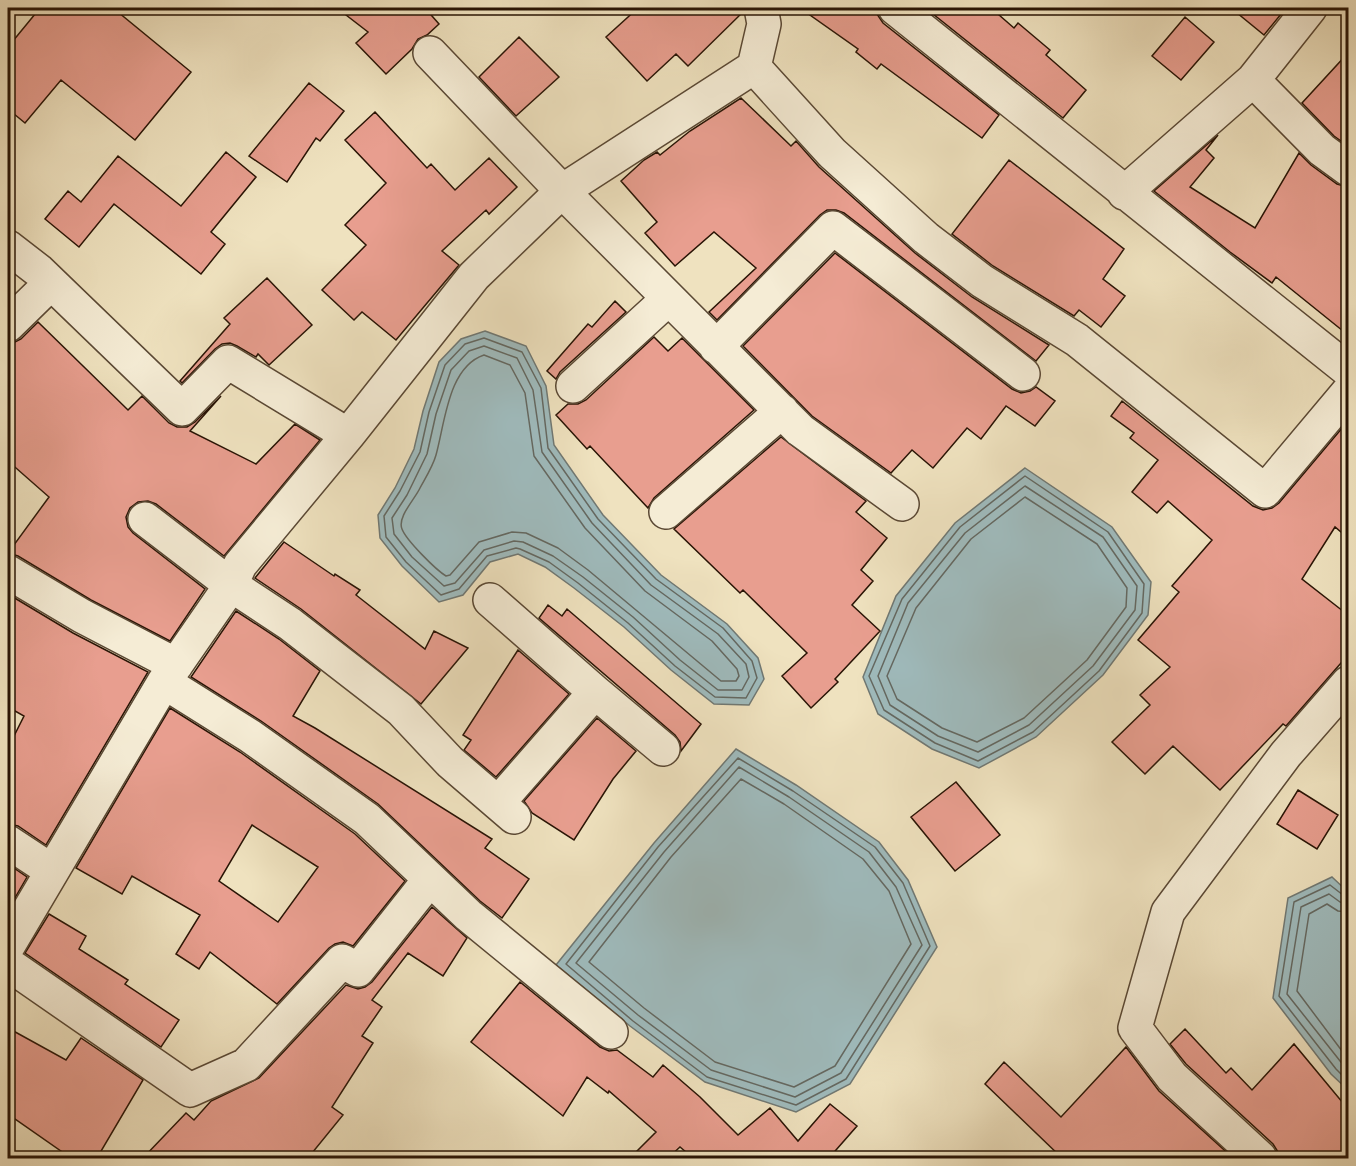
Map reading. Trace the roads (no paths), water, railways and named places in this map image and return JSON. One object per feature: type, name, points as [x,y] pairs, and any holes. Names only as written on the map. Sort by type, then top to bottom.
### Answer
[{"type":"street","points":[[8,946],[170,673],[231,585],[240,565],[348,435],[474,276],[562,191],[754,67],[764,24],[761,8]]},
{"type":"street","points":[[895,8],[1348,370]]},
{"type":"street","points":[[1124,193],[1253,80],[1310,8]]},
{"type":"street","points":[[430,53],[562,191],[800,430],[902,504]]},
{"type":"street","points":[[754,67],[832,153],[926,238],[982,281],[1077,339],[1265,491],[1348,392]]},
{"type":"street","points":[[1253,80],[1322,150],[1348,168]]},
{"type":"street","points":[[716,347],[833,228],[1023,374]]},
{"type":"street","points":[[8,247],[39,271],[182,409],[228,362],[348,435]]},
{"type":"street","points":[[8,325],[51,283]]},
{"type":"street","points":[[573,386],[668,299]]},
{"type":"street","points":[[666,512],[782,411]]},
{"type":"street","points":[[145,519],[231,585],[290,624],[401,710],[450,762],[506,810],[594,692]]},
{"type":"street","points":[[8,572],[82,616],[170,673],[250,736],[367,819],[468,915],[611,1032]]},
{"type":"street","points":[[490,600],[594,692],[663,749]]},
{"type":"street","points":[[1248,1155],[1172,1077],[1136,1028],[1168,912],[1286,754],[1348,683]]},
{"type":"street","points":[[8,842],[52,871]]},
{"type":"street","points":[[8,964],[190,1090],[246,1065],[342,961],[358,970],[430,879]]},
{"type":"water","points":[[485,331],[526,346],[546,386],[554,445],[603,515],[661,575],[727,624],[758,658],[764,679],[749,705],[714,704],[671,670],[624,627],[574,588],[545,567],[518,554],[490,562],[463,595],[439,602],[402,566],[380,538],[378,515],[395,488],[414,449],[423,411],[439,362],[461,339]]},
{"type":"water","points":[[1025,468],[1112,527],[1151,582],[1148,615],[1103,675],[1036,737],[979,768],[932,749],[878,714],[863,677],[896,596],[955,523]]},
{"type":"water","points":[[736,749],[796,785],[879,842],[908,880],[937,947],[850,1084],[796,1112],[705,1082],[630,1026],[556,965],[654,843]]},
{"type":"water","points":[[1332,877],[1348,892],[1348,1090],[1331,1074],[1273,998],[1288,898]]}]
